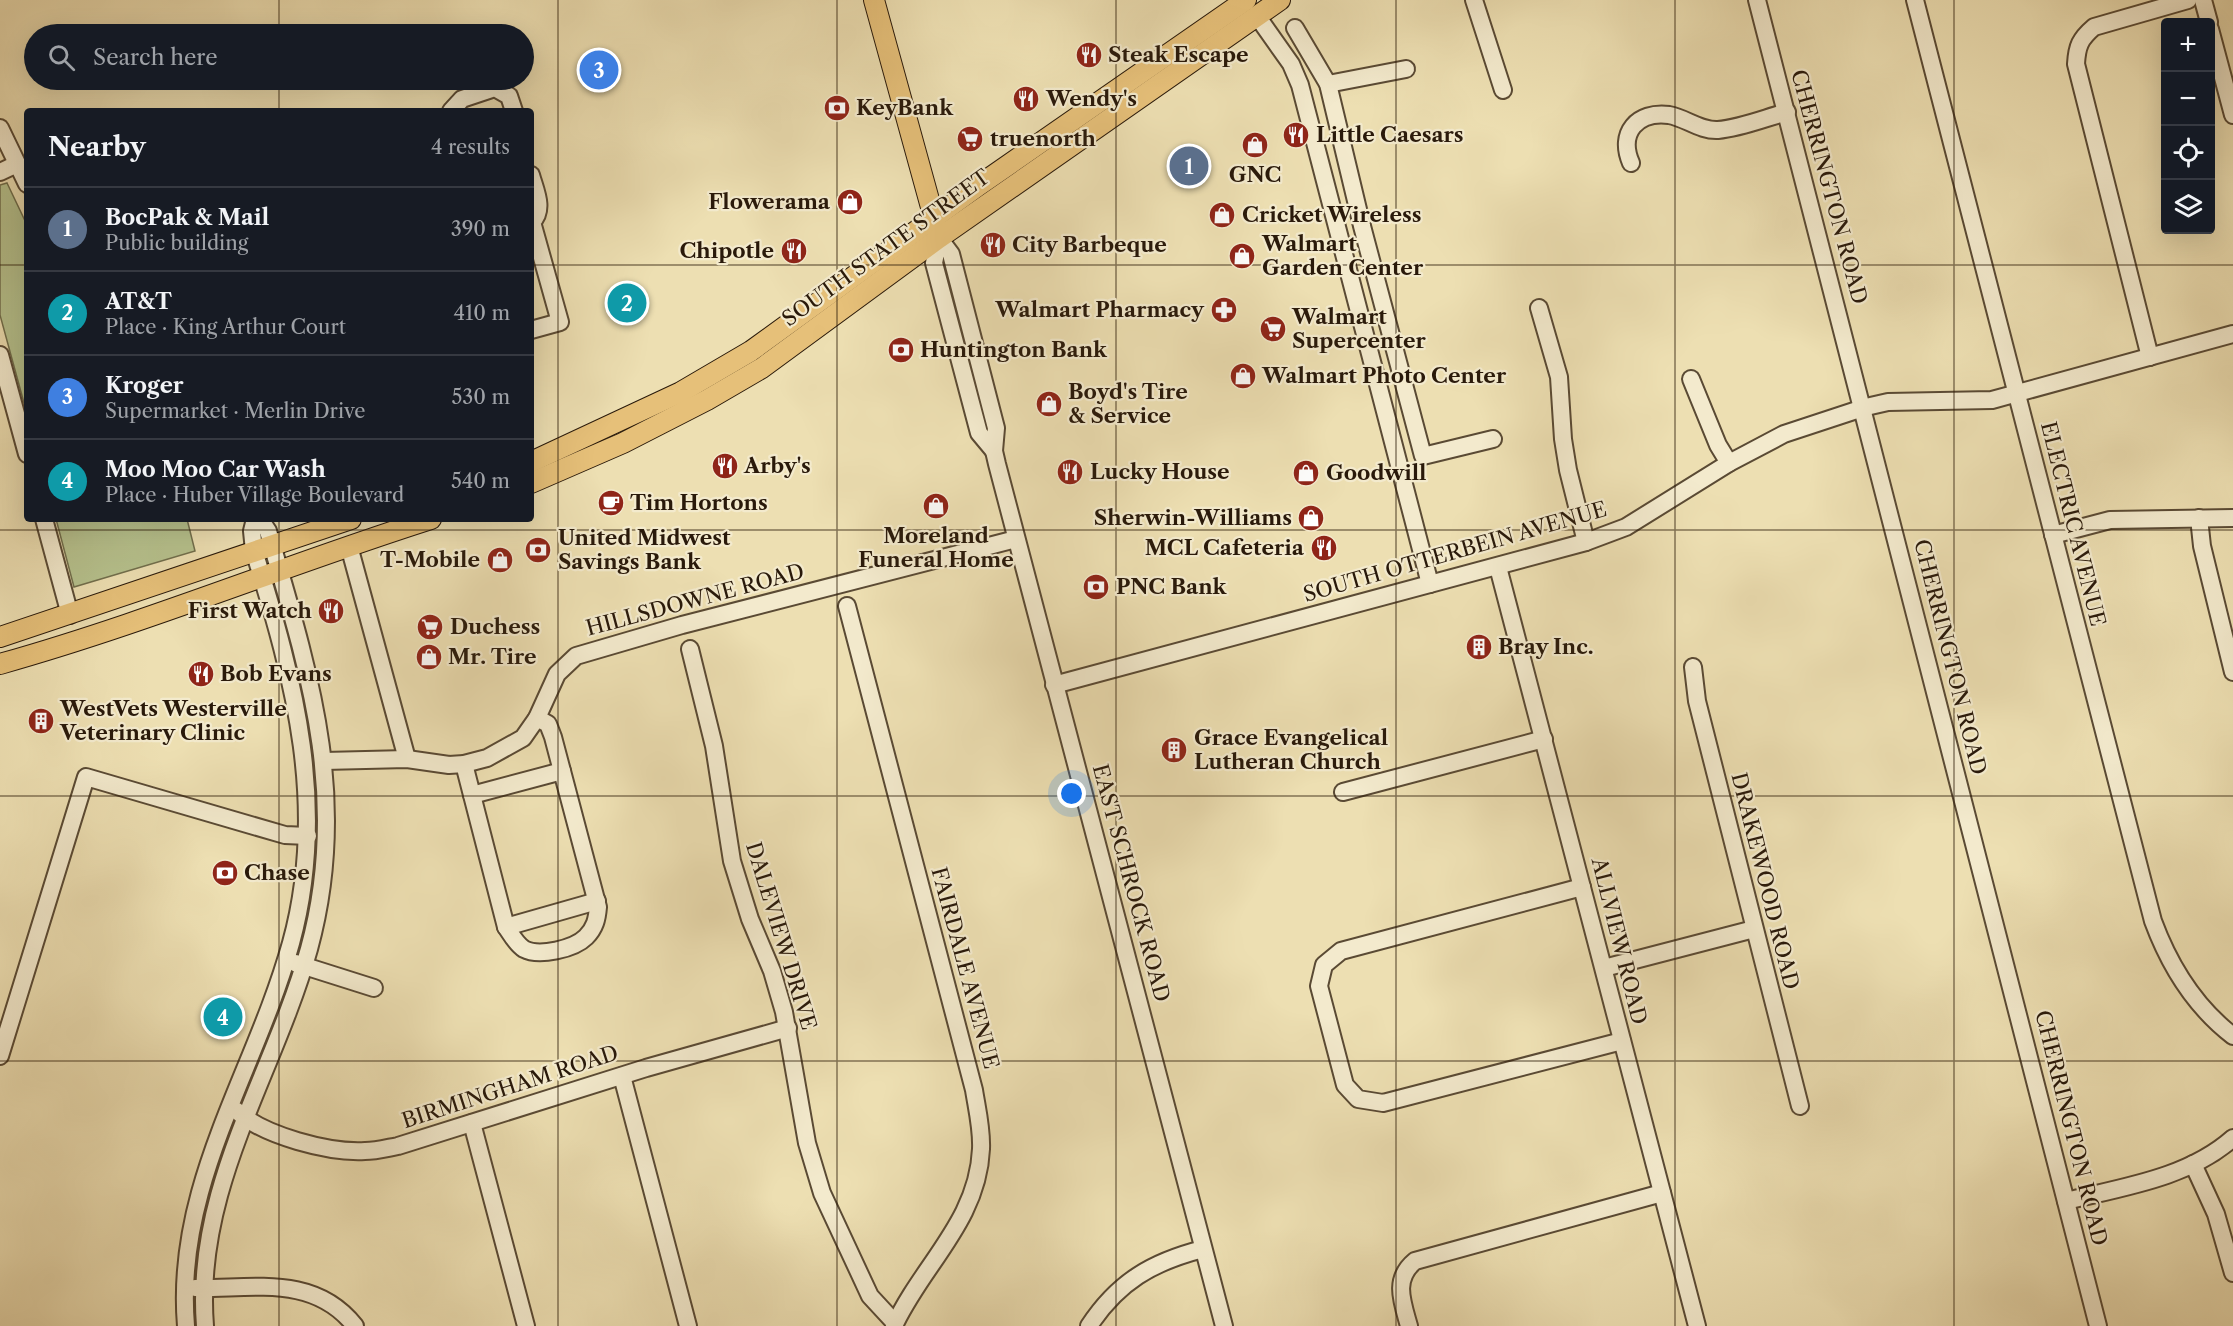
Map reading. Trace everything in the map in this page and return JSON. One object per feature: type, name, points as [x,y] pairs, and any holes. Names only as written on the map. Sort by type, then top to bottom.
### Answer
[{"type":"main road","name":"EAST SCHROCK ROAD","points":[[874,0],[939,238]]},
{"type":"main road","name":"SOUTH STATE STREET","points":[[534,475],[573,466],[671,419],[737,368],[792,332],[814,307],[934,218],[1062,129],[1253,4],[1280,0]]},
{"type":"main road","name":"SOUTH STATE STREET","points":[[534,474],[541,466],[562,457],[586,438],[724,378],[770,362],[939,238],[1149,92],[1253,4]]},
{"type":"main road","points":[[939,238],[946,221],[1054,141],[1062,129]]},
{"type":"main road","points":[[0,637],[342,522]]},
{"type":"main road","points":[[0,664],[75,643],[413,523]]},
{"type":"street","points":[[1474,0],[1503,90]]},
{"type":"street","name":"CHERRINGTON ROAD","points":[[1757,0],[2098,1326]]},
{"type":"street","name":"ELECTRIC AVENUE","points":[[1915,0],[2153,921],[2166,955],[2189,992],[2217,1023],[2233,1036]]},
{"type":"street","points":[[2150,357],[2076,64],[2076,49],[2083,37],[2094,27],[2188,0]]},
{"type":"street","points":[[2203,0],[2208,18]]},
{"type":"street","points":[[1253,4],[1291,64],[1302,93],[1430,584]]},
{"type":"street","points":[[1295,28],[1328,84],[1362,226],[1423,456],[1493,438]]},
{"type":"street","points":[[2215,45],[2233,115]]},
{"type":"street","points":[[1328,84],[1406,69]]},
{"type":"street","points":[[454,108],[462,99],[489,90]]},
{"type":"street","points":[[498,90],[509,96],[513,108]]},
{"type":"street","points":[[1631,163],[1625,151],[1626,137],[1633,125],[1645,119],[1670,115],[1697,127],[1719,130],[1786,112]]},
{"type":"street","points":[[0,128],[24,178]]},
{"type":"street","points":[[0,172],[17,164]]},
{"type":"street","points":[[534,186],[539,205],[539,212],[534,219]]},
{"type":"street","points":[[534,229],[560,322],[534,329]]},
{"type":"street","name":"EAST SCHROCK ROAD","points":[[939,238],[935,267],[979,433],[994,451],[1224,1326]]},
{"type":"street","points":[[1539,308],[1559,377],[1564,449],[1586,542]]},
{"type":"street","name":"SOUTH OTTERBEIN AVENUE","points":[[1054,685],[1586,542],[1626,527],[1729,463],[1784,434],[1863,409],[1888,402],[1992,400],[2233,334]]},
{"type":"street","points":[[0,355],[24,443]]},
{"type":"street","points":[[1690,379],[1718,445],[1729,463]]},
{"type":"street","points":[[2199,518],[2202,546],[2233,672]]},
{"type":"street","points":[[2053,535],[2110,520],[2233,518]]},
{"type":"street","points":[[45,522],[70,615]]},
{"type":"street","points":[[205,1326],[204,1288],[216,1197],[303,966],[312,934],[324,862],[327,824],[324,761],[316,707],[263,548],[252,531],[254,522]]},
{"type":"street","points":[[262,522],[268,531],[263,548]]},
{"type":"street","name":"HILLSDOWNE ROAD","points":[[324,761],[407,759],[464,764],[487,758],[523,738],[537,718],[557,674],[568,662],[585,653],[1016,539]]},
{"type":"street","points":[[349,546],[407,759]]},
{"type":"street","name":"ALLVIEW ROAD","points":[[1498,567],[1697,1326]]},
{"type":"street","points":[[186,1326],[185,1287],[195,1205],[226,1112],[285,960],[300,899],[308,836],[308,785],[299,719],[270,572]]},
{"type":"street","name":"FAIRDALE AVENUE","points":[[847,606],[974,1090],[981,1129],[978,1172],[967,1211],[895,1325]]},
{"type":"street","name":"DALEVIEW DRIVE","points":[[690,649],[714,746],[732,861],[750,919],[772,971],[788,1028],[807,1143],[822,1193],[870,1296],[895,1325]]},
{"type":"street","name":"DRAKEWOOD ROAD","points":[[1692,667],[1697,701],[1800,1106]]},
{"type":"street","points":[[464,764],[506,927],[523,948],[557,951],[585,939],[596,925],[597,902],[548,724],[537,718]]},
{"type":"street","points":[[1343,792],[1544,739]]},
{"type":"street","points":[[472,795],[562,771]]},
{"type":"street","points":[[0,1056],[86,777],[285,835],[308,836]]},
{"type":"street","points":[[1582,887],[1341,951],[1324,965],[1319,986],[1344,1085],[1358,1099],[1383,1103],[1622,1041]]},
{"type":"street","points":[[506,927],[597,902]]},
{"type":"street","points":[[1604,968],[1754,929]]},
{"type":"street","points":[[285,960],[374,987]]},
{"type":"street","name":"BIRMINGHAM ROAD","points":[[226,1112],[332,1150],[366,1151],[398,1146],[622,1076],[788,1028]]},
{"type":"street","points":[[622,1076],[688,1326]]},
{"type":"street","points":[[472,1123],[526,1326]]},
{"type":"street","points":[[2066,1201],[2162,1177],[2214,1155],[2233,1138]]},
{"type":"street","points":[[2193,1164],[2216,1214],[2233,1274]]},
{"type":"street","points":[[1409,1326],[1400,1294],[1401,1280],[1407,1268],[1415,1261],[1662,1193]]},
{"type":"street","points":[[1089,1326],[1111,1296],[1146,1268],[1203,1249]]},
{"type":"street","points":[[185,1287],[204,1288],[232,1285],[293,1288],[329,1302],[355,1326]]},
{"type":"green space","points":[[7,183],[24,219],[24,403],[0,315],[0,185]]},
{"type":"green space","points":[[57,522],[188,522],[195,551],[74,587]]},
{"type":"place","name":"Steak Escape","points":[[1089,55]]},
{"type":"place","name":"Kroger","points":[[599,70]]},
{"type":"place","name":"Wendy's","points":[[1026,99]]},
{"type":"place","name":"KeyBank","points":[[837,108]]},
{"type":"place","name":"Little Caesars","points":[[1296,135]]},
{"type":"place","name":"truenorth","points":[[970,139]]},
{"type":"place","name":"GNC","points":[[1255,145]]},
{"type":"place","name":"BocPak & Mail","points":[[1189,166]]},
{"type":"place","name":"Flowerama","points":[[850,202]]},
{"type":"place","name":"Cricket Wireless","points":[[1222,215]]},
{"type":"place","name":"City Barbeque","points":[[993,245]]},
{"type":"place","name":"Chipotle","points":[[794,251]]},
{"type":"place","name":"Walmart Garden Center","points":[[1242,256]]},
{"type":"place","name":"AT&T","points":[[627,303]]},
{"type":"place","name":"Walmart Pharmacy","points":[[1224,310]]},
{"type":"place","name":"Walmart Supercenter","points":[[1273,329]]},
{"type":"place","name":"Huntington Bank","points":[[901,350]]},
{"type":"place","name":"Walmart Photo Center","points":[[1243,376]]},
{"type":"place","name":"Boyd's Tire & Service","points":[[1049,404]]},
{"type":"place","name":"Arby's","points":[[725,466]]},
{"type":"place","name":"Lucky House","points":[[1070,472]]},
{"type":"place","name":"Goodwill","points":[[1306,473]]},
{"type":"place","name":"Tim Hortons","points":[[611,503]]},
{"type":"place","name":"Moreland Funeral Home","points":[[936,506]]},
{"type":"place","name":"Sherwin-Williams","points":[[1311,518]]},
{"type":"place","name":"MCL Cafeteria","points":[[1324,548]]},
{"type":"place","name":"United Midwest Savings Bank","points":[[538,550]]},
{"type":"place","name":"T-Mobile","points":[[500,560]]},
{"type":"place","name":"PNC Bank","points":[[1096,587]]},
{"type":"place","name":"First Watch","points":[[331,611]]},
{"type":"place","name":"Duchess","points":[[430,627]]},
{"type":"place","name":"Bray Inc.","points":[[1479,647]]},
{"type":"place","name":"Mr. Tire","points":[[429,657]]},
{"type":"place","name":"Bob Evans","points":[[201,674]]},
{"type":"place","name":"WestVets Westerville Veterinary Clinic","points":[[41,721]]},
{"type":"place","name":"Grace Evangelical Lutheran Church","points":[[1174,750]]},
{"type":"place","name":"Chase","points":[[225,873]]},
{"type":"place","name":"Moo Moo Car Wash","points":[[223,1017]]}]
